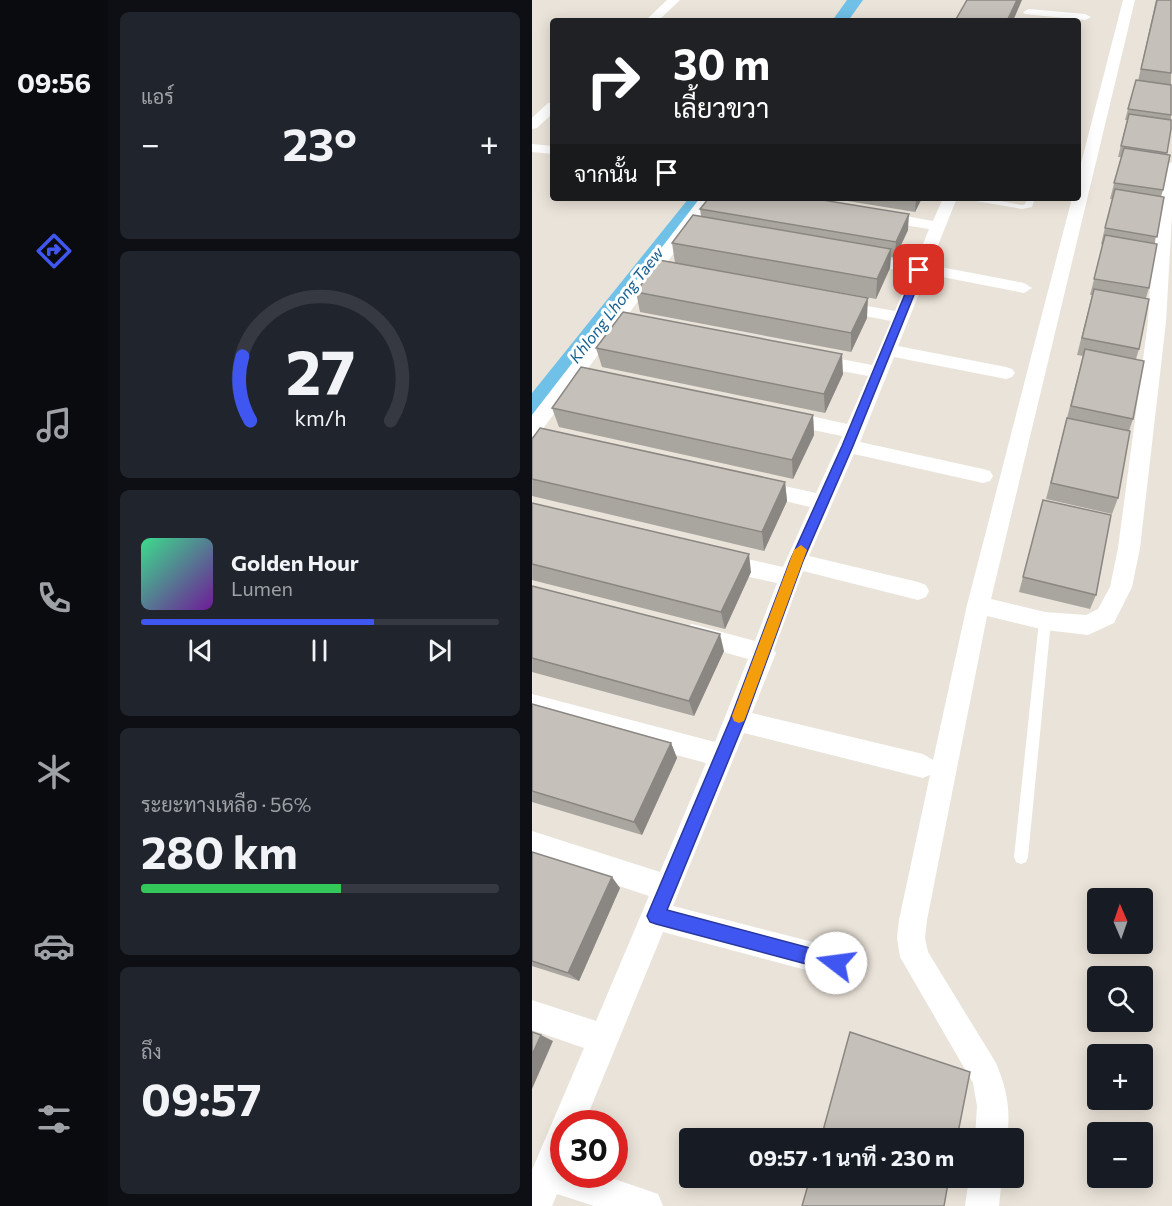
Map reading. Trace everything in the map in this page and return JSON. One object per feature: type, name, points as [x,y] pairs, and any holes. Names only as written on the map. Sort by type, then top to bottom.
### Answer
[{"type":"street","points":[[654,18],[674,0]]},
{"type":"street","points":[[1081,192],[1129,0]]},
{"type":"street","points":[[1029,11],[1085,17]]},
{"type":"street","points":[[532,125],[550,109]]},
{"type":"street","points":[[532,148],[550,150]]},
{"type":"street","points":[[978,605],[1045,621],[1088,625],[1106,616],[1121,587],[1164,323],[1161,234],[1171,166]]},
{"type":"street","points":[[536,434],[574,373],[706,201]]},
{"type":"street","points":[[574,1110],[737,720],[793,569],[850,439],[949,201]]},
{"type":"street","points":[[991,1128],[993,1094],[985,1074],[915,957],[911,938],[978,605],[1079,201]]},
{"type":"street","points":[[858,213],[938,226]]},
{"type":"street","points":[[685,227],[709,232]]},
{"type":"street","points":[[849,257],[1024,288]]},
{"type":"street","points":[[650,272],[673,276]]},
{"type":"street","points":[[820,303],[900,317]]},
{"type":"street","points":[[613,320],[636,324]]},
{"type":"street","points":[[887,350],[1006,373]]},
{"type":"street","points":[[797,356],[878,372]]},
{"type":"street","points":[[574,373],[597,378]]},
{"type":"street","points":[[760,412],[984,477]]},
{"type":"street","points":[[740,483],[821,502]]},
{"type":"street","points":[[700,557],[793,569],[918,591]]},
{"type":"street","points":[[671,629],[764,652]]},
{"type":"street","points":[[532,705],[722,756]]},
{"type":"street","points":[[737,720],[923,766]]},
{"type":"street","points":[[532,844],[667,888]]},
{"type":"street","points":[[656,916],[836,963]]},
{"type":"street","points":[[532,1015],[604,1039]]},
{"type":"street","points":[[535,1206],[550,1167]]},
{"type":"street","points":[[547,1174],[646,1206]]},
{"type":"street","points":[[982,1206],[985,1188]]},
{"type":"lane","points":[[987,201],[1022,207],[1029,205],[1030,201]]},
{"type":"lane","points":[[1021,857],[1045,621]]},
{"type":"building","points":[[967,0],[1017,0],[1008,18],[957,18]]},
{"type":"building","points":[[1157,0],[1171,0],[1171,73],[1141,69]]},
{"type":"building","points":[[1136,80],[1171,85],[1171,115],[1128,109]]},
{"type":"building","points":[[1129,114],[1171,120],[1167,153],[1121,146]]},
{"type":"building","points":[[1124,148],[1170,155],[1163,190],[1114,183]]},
{"type":"building","points":[[1115,189],[1164,197],[1157,237],[1105,228]]},
{"type":"building","points":[[707,201],[829,201],[909,214],[896,242],[700,209]]},
{"type":"building","points":[[693,215],[891,249],[877,279],[672,243]]},
{"type":"building","points":[[1105,235],[1157,244],[1149,288],[1094,279]]},
{"type":"building","points":[[659,260],[868,298],[851,333],[636,292]]},
{"type":"building","points":[[1094,289],[1149,299],[1139,349],[1082,338]]},
{"type":"building","points":[[623,312],[842,354],[824,394],[596,348]]},
{"type":"building","points":[[1085,349],[1144,361],[1133,419],[1071,406]]},
{"type":"building","points":[[581,367],[813,415],[792,460],[552,408]]},
{"type":"building","points":[[1067,418],[1130,431],[1118,498],[1051,483]]},
{"type":"building","points":[[540,428],[785,482],[762,532],[532,479],[532,439]]},
{"type":"building","points":[[1043,500],[1111,515],[1096,595],[1023,577]]},
{"type":"building","points":[[532,503],[749,554],[721,612],[532,564]]},
{"type":"building","points":[[532,586],[720,634],[689,701],[532,658]]},
{"type":"building","points":[[532,704],[671,743],[634,822],[532,791]]},
{"type":"building","points":[[532,852],[612,877],[568,973],[532,961]]},
{"type":"building","points":[[532,1032],[541,1035],[532,1055]]},
{"type":"building","points":[[850,1032],[970,1072],[959,1128],[824,1128]]},
{"type":"building","points":[[807,1188],[947,1188],[944,1206],[802,1206]]},
{"type":"waterway","name":"Khlong Lhong Taew","points":[[842,18],[855,0]]},
{"type":"waterway","name":"Khlong Lhong Taew","points":[[532,411],[698,201]]},
{"type":"slow traffic","points":[[739,716],[801,550]]},
{"type":"route","points":[[836,963],[656,916],[764,652],[796,561],[847,446],[919,270]]}]
